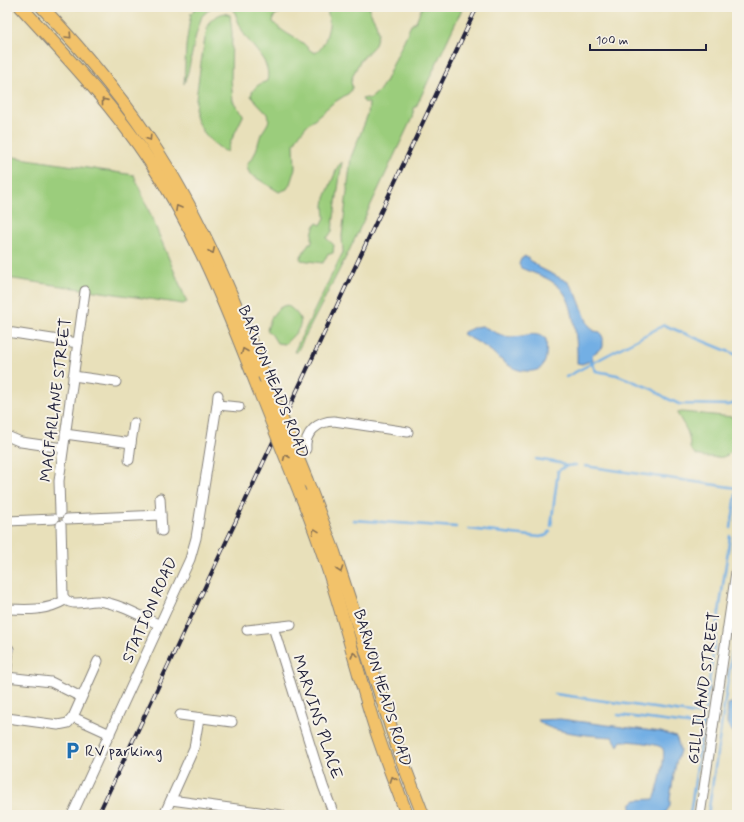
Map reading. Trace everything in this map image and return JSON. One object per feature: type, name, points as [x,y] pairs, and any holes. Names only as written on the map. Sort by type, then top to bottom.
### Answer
[{"type":"main road","name":"BARWON HEADS ROAD","points":[[21,7],[76,67],[124,125],[152,164],[185,221],[212,277],[258,388],[323,553],[340,606],[372,719],[407,815]]},
{"type":"main road","name":"BARWON HEADS ROAD","points":[[42,7],[82,50],[131,112],[160,155],[206,238],[236,304],[334,552],[395,740],[423,815]]},
{"type":"street","name":"MACFARLANE STREET","points":[[65,600],[59,481],[85,291]]},
{"type":"street","points":[[7,332],[78,342]]},
{"type":"street","points":[[73,376],[116,382]]},
{"type":"street","name":"STATION ROAD","points":[[72,815],[188,566],[195,545],[218,395]]},
{"type":"street","points":[[217,405],[239,408]]},
{"type":"street","points":[[306,449],[306,442],[311,432],[316,426],[326,422],[408,432]]},
{"type":"street","points":[[128,460],[134,423]]},
{"type":"street","points":[[65,434],[131,443]]},
{"type":"street","points":[[7,436],[21,442],[63,448]]},
{"type":"street","points":[[160,498],[162,531]]},
{"type":"street","points":[[7,521],[161,515]]},
{"type":"street","name":"GILLILAND STREET","points":[[700,815],[737,565]]},
{"type":"street","points":[[7,609],[30,610],[54,606],[65,600],[71,603],[92,600],[119,606],[160,625]]},
{"type":"street","points":[[247,630],[292,625]]},
{"type":"street","name":"MARVINS PLACE","points":[[273,627],[323,786],[334,815]]},
{"type":"street","points":[[7,670],[9,649]]},
{"type":"street","points":[[7,718],[58,725],[70,720],[98,661]]},
{"type":"street","points":[[7,677],[51,682],[81,697]]},
{"type":"street","points":[[180,715],[232,722]]},
{"type":"street","points":[[164,815],[194,748],[199,718]]},
{"type":"street","points":[[70,720],[110,734]]},
{"type":"street","points":[[171,800],[281,815]]},
{"type":"green space","points":[[197,7],[212,7],[202,16],[184,84],[186,46],[191,13]]},
{"type":"green space","points":[[236,7],[291,7],[274,16],[273,22],[315,53],[321,48],[326,37],[329,26],[329,7],[370,7],[370,12],[376,23],[378,33],[375,45],[360,61],[351,81],[352,88],[349,93],[333,103],[306,126],[297,138],[294,144],[295,168],[290,184],[287,189],[279,192],[250,174],[247,168],[248,162],[255,153],[261,134],[269,120],[268,114],[251,96],[253,90],[257,86],[267,81],[268,74],[267,68],[261,56],[248,40],[241,28],[234,10]]},
{"type":"green space","points":[[422,7],[463,7],[416,107],[414,108],[412,118],[348,253],[297,352],[294,352],[343,252],[342,236],[351,157],[368,115],[369,103],[364,102],[362,99],[370,99],[379,91],[385,82],[411,25],[416,21]]},
{"type":"green space","points":[[224,13],[230,15],[232,33],[231,79],[233,101],[244,114],[227,152],[217,146],[203,132],[195,115],[200,69],[207,28],[212,20]]},
{"type":"green space","points":[[7,156],[134,175],[187,302],[183,304],[7,278]]},
{"type":"green space","points":[[342,162],[332,231],[326,238],[334,245],[333,253],[327,255],[323,263],[301,260],[300,258],[309,243],[312,243],[315,225],[317,223],[321,225],[325,218],[325,198],[338,166]]},
{"type":"green space","points":[[287,305],[298,316],[300,324],[295,333],[285,344],[277,343],[267,330],[271,318],[276,311]]},
{"type":"green space","points":[[682,412],[733,417],[736,421],[735,442],[730,453],[726,456],[719,457],[703,457],[695,454],[691,450],[687,432],[677,413]]},
{"type":"water","points":[[525,256],[540,268],[568,282],[576,293],[588,324],[594,331],[600,332],[603,338],[603,347],[592,355],[593,360],[582,364],[577,363],[574,322],[567,297],[560,288],[551,281],[521,268],[519,264],[521,259]]},
{"type":"water","points":[[482,326],[500,335],[508,337],[533,334],[542,336],[546,339],[545,362],[539,369],[533,371],[523,371],[506,364],[484,346],[463,334],[464,332],[475,327]]},
{"type":"water","points":[[737,702],[737,733],[731,731],[727,723],[728,704]]},
{"type":"water","points":[[560,719],[661,732],[676,737],[680,751],[676,763],[670,806],[666,812],[662,815],[647,815],[631,809],[631,804],[636,800],[654,799],[658,790],[664,753],[661,747],[630,741],[621,741],[618,746],[613,737],[584,735],[561,731],[551,728],[538,720]]},
{"type":"waterway","points":[[566,377],[664,325],[737,355]]},
{"type":"waterway","points":[[589,359],[596,371],[617,375],[652,389],[679,404],[729,405],[735,403]]},
{"type":"waterway","points":[[536,459],[560,463],[566,466]]},
{"type":"waterway","points":[[551,526],[558,471],[566,466],[576,465]]},
{"type":"waterway","points":[[585,466],[737,488],[731,528]]},
{"type":"waterway","points":[[353,520],[456,527]]},
{"type":"waterway","points":[[469,529],[540,537],[547,535],[550,531]]},
{"type":"waterway","points":[[690,815],[730,536]]},
{"type":"waterway","points":[[708,815],[737,619]]},
{"type":"waterway","points":[[555,694],[704,715]]},
{"type":"waterway","points":[[618,715],[703,726]]},
{"type":"railway","points":[[98,815],[477,7]]},
{"type":"place","name":"RV parking","points":[[72,751]]}]
